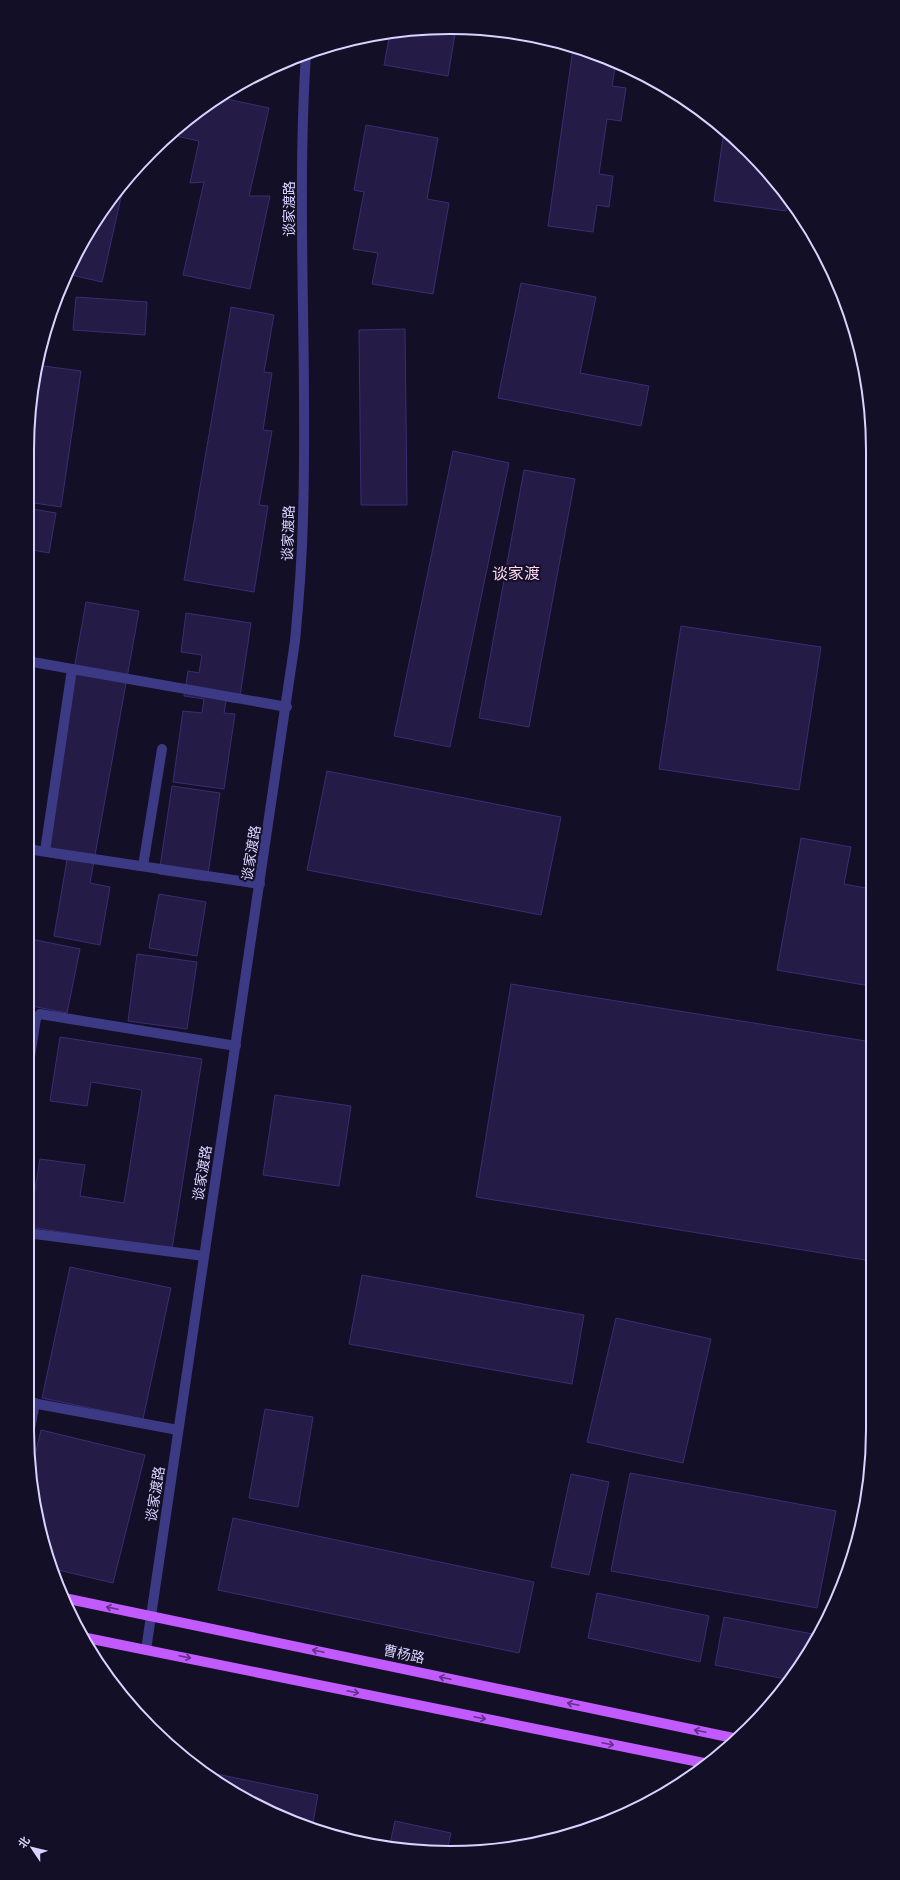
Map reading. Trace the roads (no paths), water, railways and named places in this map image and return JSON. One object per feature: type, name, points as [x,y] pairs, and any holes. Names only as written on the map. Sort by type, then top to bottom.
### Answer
[{"type":"main road","name":"曹杨路","points":[[71,1599],[730,1737]]},
{"type":"main road","points":[[90,1639],[700,1762]]},
{"type":"street","name":"谈家渡路","points":[[146,1650],[286,707],[301,579],[303,516],[303,204],[306,60]]},
{"type":"street","points":[[34,662],[286,707]]},
{"type":"street","points":[[45,852],[72,669]]},
{"type":"street","points":[[143,866],[162,749]]},
{"type":"street","points":[[34,850],[260,884]]},
{"type":"street","points":[[34,1031],[36,1018],[40,1014],[236,1046]]},
{"type":"street","points":[[34,1234],[204,1256]]},
{"type":"street","points":[[34,1404],[178,1430]]},
{"type":"district","name":"谈家渡","points":[[516,573]]}]
